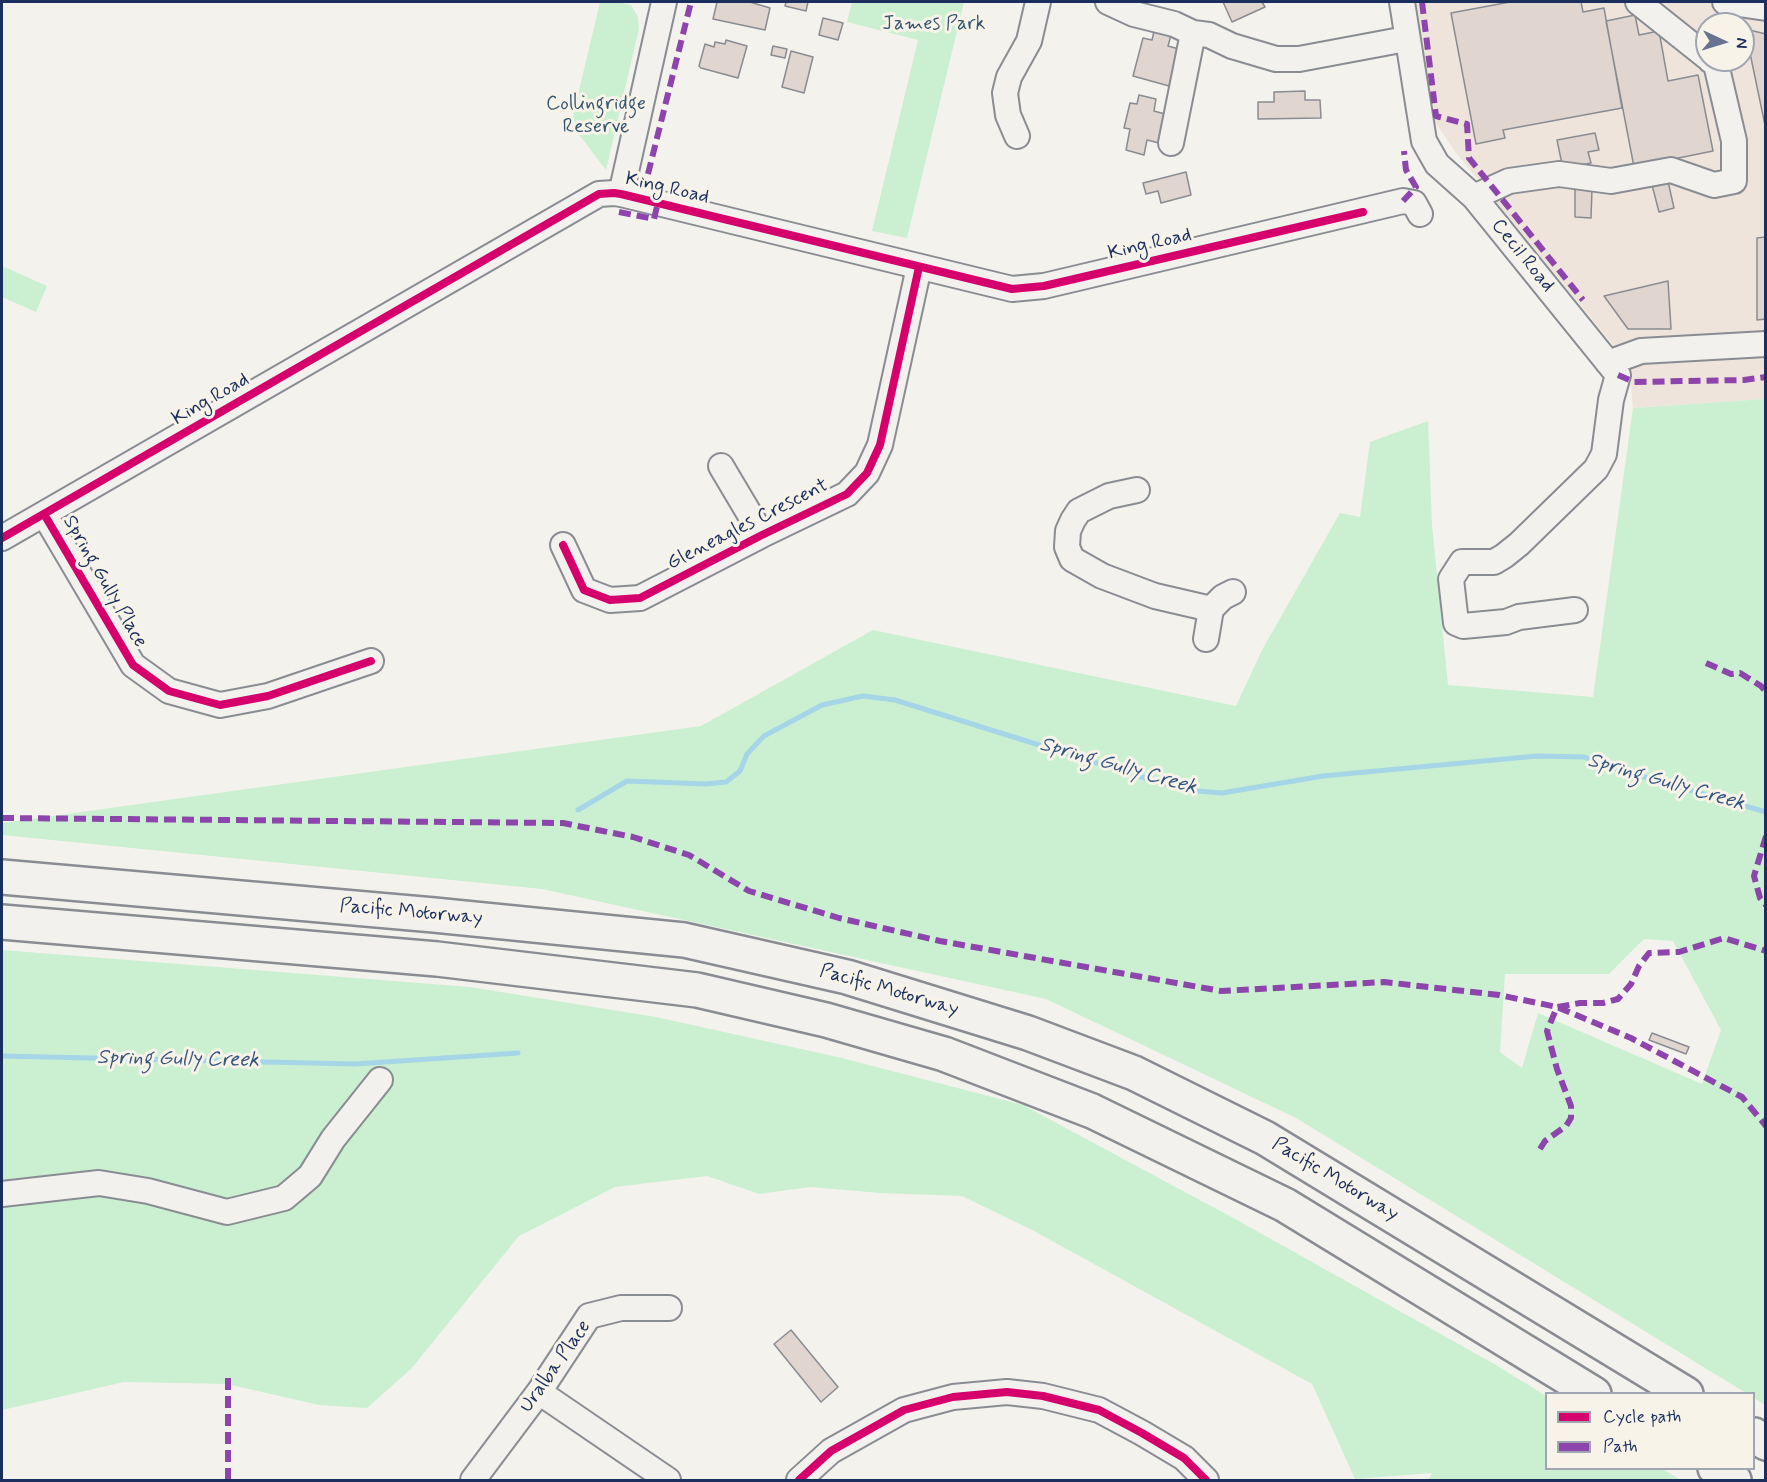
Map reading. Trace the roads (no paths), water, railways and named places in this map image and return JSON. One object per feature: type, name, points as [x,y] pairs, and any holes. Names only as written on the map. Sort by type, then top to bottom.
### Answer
[{"type":"highway","name":"Pacific Motorway","points":[[2,877],[434,915],[684,940],[858,980],[1039,1037],[1134,1073],[1195,1103],[1275,1144],[1683,1392]]},
{"type":"highway","points":[[2,922],[437,959],[697,990],[826,1020],[944,1054],[1092,1111],[1285,1205],[1591,1392]]},
{"type":"highway","points":[[1718,1470],[1734,1480]]},
{"type":"street","points":[[621,194],[664,2]]},
{"type":"street","points":[[1017,136],[1008,115],[1005,93],[1010,77],[1029,41],[1038,2]]},
{"type":"street","points":[[1108,2],[1134,14],[1174,24],[1193,33],[1209,35],[1232,46],[1287,60],[1406,39],[1402,2]]},
{"type":"street","points":[[1638,2],[1695,48]]},
{"type":"street","points":[[1725,2],[1766,8]]},
{"type":"street","points":[[1171,142],[1193,33]]},
{"type":"street","name":"Cecil Road","points":[[1406,39],[1424,141],[1437,164],[1474,197],[1613,369]]},
{"type":"street","points":[[1474,197],[1509,181],[1558,174],[1611,181],[1671,170],[1714,185],[1734,181],[1734,141],[1718,72]]},
{"type":"street","name":"King Road","points":[[2,538],[231,408],[594,196],[606,193],[621,194],[1012,289],[1044,286],[1403,201],[1414,203],[1420,214]]},
{"type":"street","name":"Gleneagles Crescent","points":[[563,545],[584,590],[610,600],[640,598],[847,494],[867,473],[880,445],[919,267]]},
{"type":"street","points":[[1575,610],[1520,616],[1506,622],[1463,626],[1456,623],[1451,579],[1462,562],[1494,562],[1504,556],[1596,469],[1604,454],[1613,369],[1641,351],[1766,344]]},
{"type":"street","points":[[721,466],[762,535]]},
{"type":"street","points":[[1137,490],[1108,496],[1079,511],[1068,531],[1067,547],[1072,559],[1102,576],[1155,596],[1211,609]]},
{"type":"street","name":"Spring Gully Place","points":[[44,514],[133,665],[169,691],[220,705],[268,696],[371,661]]},
{"type":"street","points":[[1206,639],[1211,609],[1215,603],[1233,592]]},
{"type":"street","points":[[2,1194],[99,1182],[148,1191],[227,1212],[284,1198],[310,1176],[333,1138],[380,1080]]},
{"type":"street","name":"Uralba Place","points":[[473,1480],[539,1392],[589,1316],[621,1308],[669,1308]]},
{"type":"street","points":[[539,1392],[668,1480]]},
{"type":"street","points":[[799,1480],[831,1451],[904,1410],[953,1397],[1007,1392],[1043,1395],[1099,1410],[1184,1458],[1206,1480]]},
{"type":"waterway","name":"Spring Gully Creek","points":[[578,810],[627,781],[706,784],[726,782],[740,771],[747,754],[764,736],[822,705],[863,696],[895,700],[1161,783],[1197,791],[1222,793],[1323,776],[1537,756],[1584,757],[1616,769],[1766,812]]},
{"type":"waterway","name":"Spring Gully Creek","points":[[2,1056],[355,1064],[518,1053]]},
{"type":"park label","name":"James Park","points":[[934,25]]},
{"type":"park label","name":"Collingridge Reserve","points":[[596,116]]}]
